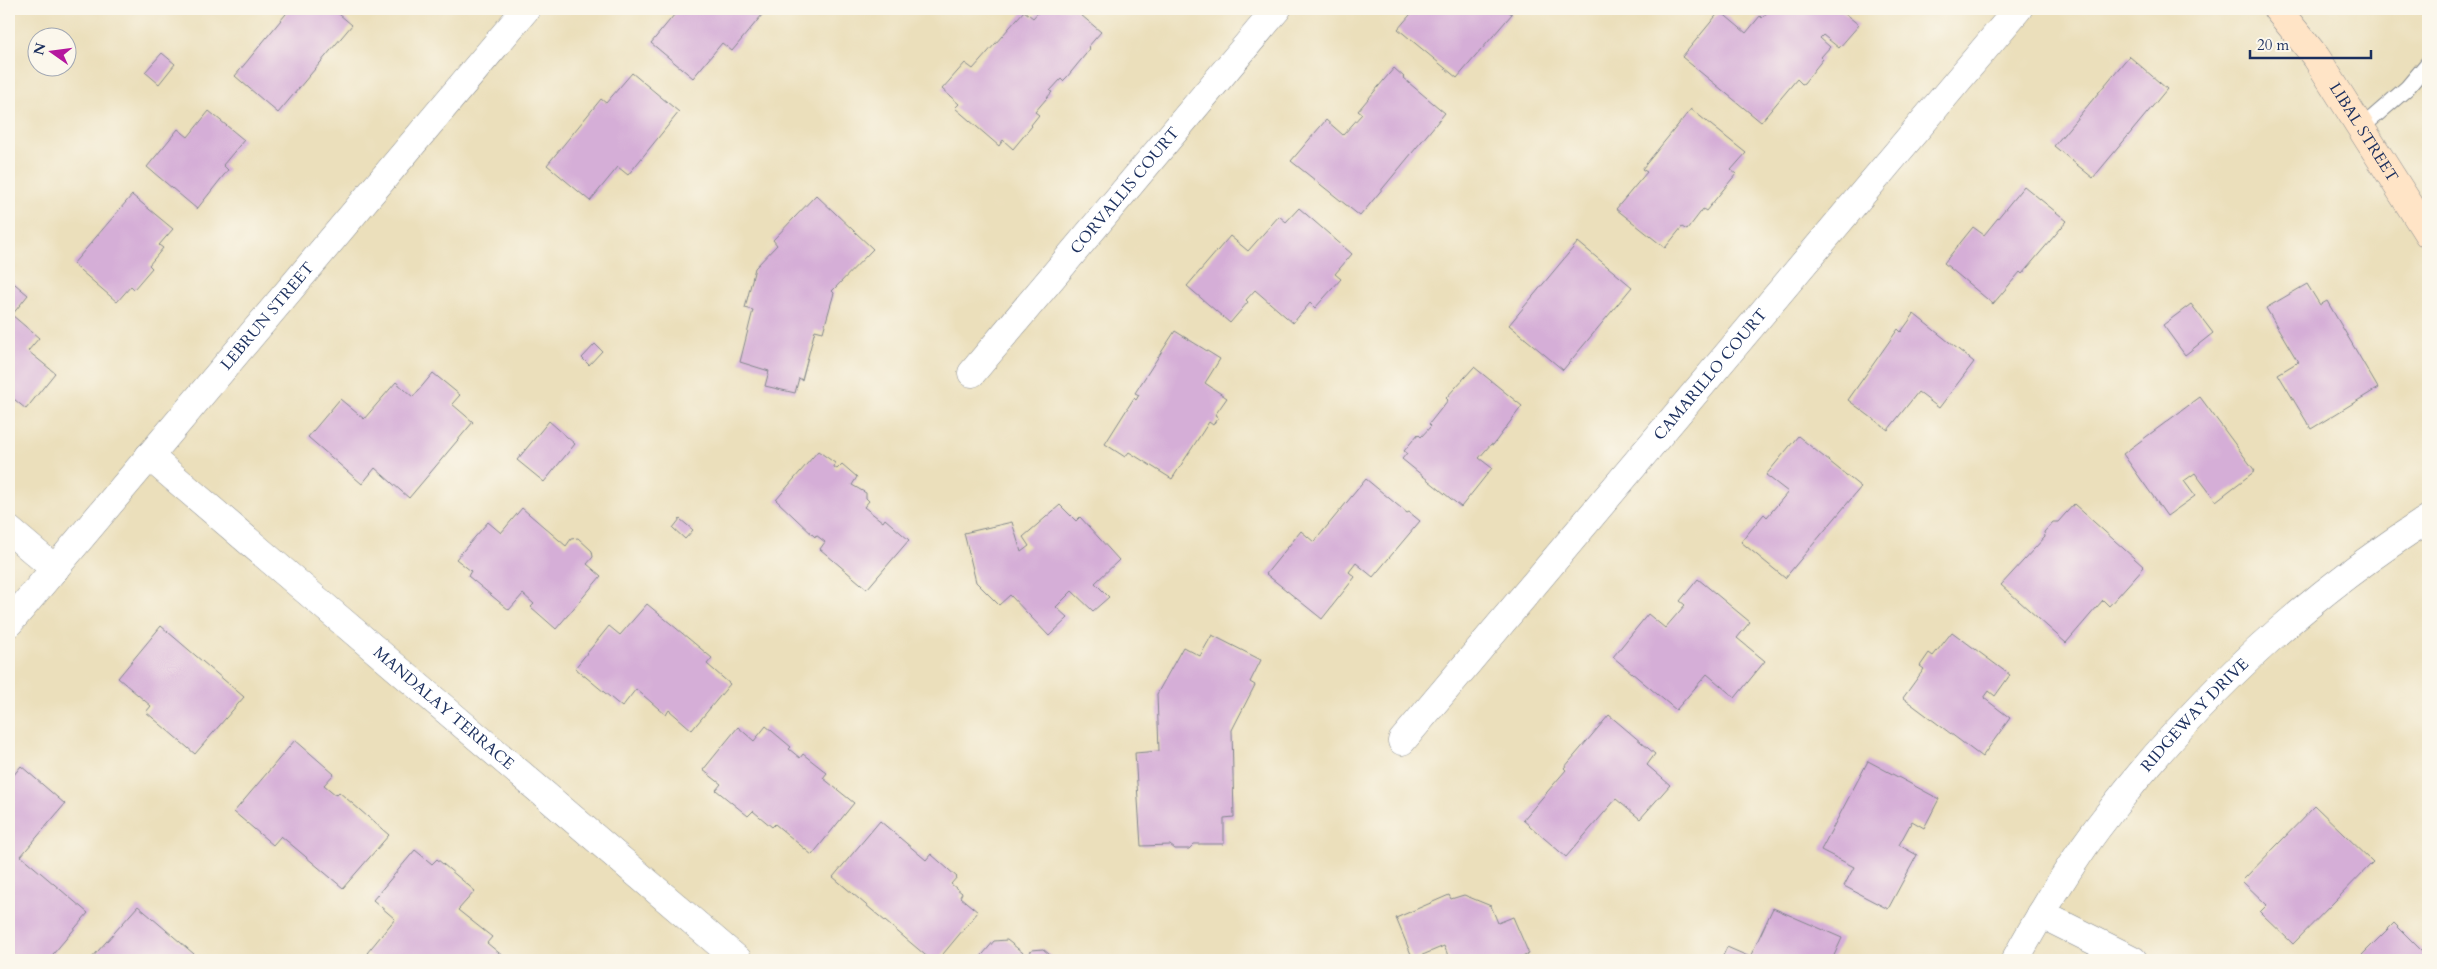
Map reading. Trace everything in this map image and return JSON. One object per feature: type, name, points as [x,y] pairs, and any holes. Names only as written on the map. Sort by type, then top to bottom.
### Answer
[{"type":"street","name":"LEBRUN STREET","points":[[9,624],[526,9]]},
{"type":"street","name":"CORVALLIS COURT","points":[[972,373],[1277,9]]},
{"type":"street","name":"CAMARILLO COURT","points":[[1402,741],[2018,9]]},
{"type":"street","name":"LIBAL STREET","points":[[2277,9],[2316,57],[2428,234]]},
{"type":"street","name":"MANDALAY TERRACE","points":[[149,456],[738,960]]},
{"type":"street","name":"RIDGEWAY DRIVE","points":[[2015,960],[2041,914],[2108,814],[2173,734],[2261,646],[2340,580],[2428,519]]},
{"type":"street","points":[[9,530],[55,569]]},
{"type":"street","points":[[2041,914],[2132,960]]},
{"type":"lane","points":[[2361,128],[2407,88],[2428,64]]},
{"type":"building","points":[[290,9],[333,9],[352,25],[278,113],[235,76]]},
{"type":"building","points":[[679,9],[767,9],[732,51],[722,43],[693,78],[651,43]]},
{"type":"building","points":[[1041,9],[1074,9],[1101,32],[1067,77],[1063,81],[1061,79],[1050,91],[1052,92],[1035,112],[1039,115],[1032,126],[1013,149],[1003,140],[999,146],[955,108],[959,104],[942,89],[965,63],[973,69],[1024,11],[1033,18]]},
{"type":"building","points":[[1415,9],[1511,9],[1509,12],[1512,14],[1457,78],[1398,29]]},
{"type":"building","points":[[1770,9],[1839,9],[1859,25],[1839,48],[1823,35],[1820,38],[1830,47],[1821,57],[1823,59],[1804,83],[1802,84],[1797,79],[1761,122],[1682,57],[1720,11],[1746,33],[1760,16],[1762,18]]},
{"type":"building","points":[[162,53],[175,64],[159,84],[145,72]]},
{"type":"building","points":[[2129,56],[2167,89],[2093,178],[2054,146]]},
{"type":"building","points":[[1394,68],[1403,78],[1445,113],[1360,216],[1291,161],[1326,120],[1343,135],[1362,114],[1358,111]]},
{"type":"building","points":[[632,73],[679,112],[628,175],[618,167],[590,201],[547,165],[601,99],[606,103]]},
{"type":"building","points":[[1691,109],[1746,153],[1731,170],[1736,174],[1706,211],[1703,209],[1687,230],[1682,227],[1665,248],[1616,209],[1647,172],[1642,169]]},
{"type":"building","points":[[209,111],[244,140],[223,165],[228,170],[197,209],[147,167],[178,129],[188,137]]},
{"type":"building","points":[[2024,186],[2067,221],[2022,274],[2020,272],[1993,304],[1944,263],[1973,227],[1984,235]]},
{"type":"building","points":[[132,195],[173,229],[159,245],[163,248],[149,265],[152,268],[134,289],[131,286],[117,302],[73,264]]},
{"type":"building","points":[[816,195],[873,249],[832,291],[834,293],[823,332],[815,330],[802,380],[799,378],[795,393],[765,386],[769,371],[740,362],[753,310],[745,308],[755,268],[777,245],[773,240]]},
{"type":"building","points":[[1299,208],[1352,254],[1335,274],[1341,279],[1315,308],[1310,303],[1293,323],[1255,290],[1246,300],[1248,302],[1230,323],[1187,286],[1230,236],[1248,251],[1279,216],[1286,222]]},
{"type":"building","points":[[1578,242],[1632,287],[1563,370],[1509,325]]},
{"type":"building","points":[[9,279],[28,295],[12,315],[39,338],[28,351],[55,373],[26,409],[9,395]]},
{"type":"building","points":[[2307,284],[2320,305],[2327,301],[2378,388],[2311,429],[2278,374],[2298,362],[2266,308]]},
{"type":"building","points":[[2191,304],[2213,333],[2185,355],[2163,325]]},
{"type":"building","points":[[1914,314],[1974,362],[1939,408],[1918,392],[1888,430],[1848,400],[1898,329],[1901,332]]},
{"type":"building","points":[[1175,331],[1220,359],[1205,383],[1227,398],[1215,415],[1218,417],[1213,425],[1209,422],[1172,479],[1129,452],[1125,457],[1105,444],[1134,398],[1136,400],[1139,395],[1135,393]]},
{"type":"building","points":[[595,344],[602,351],[589,365],[582,358]]},
{"type":"building","points":[[1474,367],[1522,406],[1493,445],[1491,444],[1479,458],[1492,468],[1461,507],[1402,459],[1407,453],[1404,451],[1418,434],[1421,437],[1431,426],[1429,424],[1448,400],[1446,398]]},
{"type":"building","points":[[433,373],[460,395],[452,404],[473,422],[409,498],[375,468],[362,484],[308,437],[340,399],[364,419],[396,382],[413,397]]},
{"type":"building","points":[[2200,397],[2255,471],[2216,501],[2195,473],[2184,481],[2195,496],[2167,516],[2123,454]]},
{"type":"building","points":[[549,421],[575,444],[544,482],[517,460]]},
{"type":"building","points":[[1798,436],[1861,487],[1785,578],[1741,542],[1764,514],[1767,517],[1788,492],[1766,475]]},
{"type":"building","points":[[818,451],[835,463],[834,467],[837,469],[842,464],[857,477],[852,485],[866,493],[866,498],[869,501],[864,507],[883,522],[885,519],[909,540],[867,589],[820,549],[825,542],[816,535],[815,537],[776,500]]},
{"type":"building","points":[[1366,479],[1407,513],[1409,512],[1420,521],[1373,577],[1356,563],[1349,572],[1355,577],[1322,619],[1266,574],[1301,531],[1314,542]]},
{"type":"building","points":[[2074,504],[2144,567],[2109,606],[2103,600],[2066,643],[2001,585],[2045,537],[2044,532],[2053,522],[2058,522]]},
{"type":"building","points":[[1060,505],[1076,521],[1080,517],[1119,560],[1095,583],[1109,597],[1093,611],[1072,591],[1056,607],[1068,618],[1049,636],[1010,595],[999,605],[976,582],[964,533],[1012,522],[1021,552],[1029,546],[1023,537]]},
{"type":"building","points":[[522,508],[566,546],[571,539],[578,538],[592,551],[593,557],[587,564],[601,576],[556,629],[531,607],[534,604],[523,594],[509,610],[468,576],[471,571],[456,559],[488,522],[501,533]]},
{"type":"building","points":[[680,519],[693,530],[685,539],[673,528]]},
{"type":"building","points":[[1698,579],[1750,622],[1737,638],[1765,661],[1735,698],[1707,674],[1676,710],[1613,657],[1648,614],[1665,628],[1685,605],[1680,601]]},
{"type":"building","points":[[647,604],[712,658],[707,664],[730,684],[692,730],[669,710],[666,715],[636,689],[622,707],[575,668],[609,626],[620,635]]},
{"type":"building","points":[[161,626],[244,697],[195,754],[146,712],[151,706],[118,678]]},
{"type":"building","points":[[1952,632],[2010,675],[1995,696],[1989,691],[1984,698],[2010,718],[1982,757],[1903,698],[1924,669],[1920,666],[1929,653],[1933,656]]},
{"type":"building","points":[[1212,635],[1261,660],[1250,682],[1255,685],[1232,730],[1234,817],[1224,818],[1224,844],[1194,844],[1189,849],[1175,849],[1170,845],[1141,846],[1135,753],[1159,751],[1157,694],[1183,647],[1200,656]]},
{"type":"building","points":[[1609,715],[1655,754],[1647,765],[1670,785],[1640,819],[1616,799],[1566,857],[1523,820],[1566,770],[1564,768]]},
{"type":"building","points":[[766,726],[791,747],[789,749],[800,758],[803,754],[827,773],[823,778],[854,803],[812,855],[775,824],[772,827],[753,811],[748,816],[716,790],[721,784],[703,770],[738,727],[754,741]]},
{"type":"building","points":[[295,740],[334,774],[324,785],[336,795],[339,792],[389,835],[343,888],[281,836],[273,845],[234,812]]},
{"type":"building","points":[[1868,761],[1939,799],[1924,828],[1912,821],[1899,845],[1917,855],[1888,909],[1844,886],[1854,867],[1821,850]]},
{"type":"building","points":[[21,766],[65,804],[21,856],[88,913],[48,960],[19,960],[9,951],[9,781]]},
{"type":"building","points":[[2315,806],[2373,862],[2293,944],[2260,912],[2267,905],[2242,881]]},
{"type":"building","points":[[880,821],[926,860],[931,854],[957,877],[951,884],[962,893],[960,897],[978,912],[938,960],[931,960],[833,877]]},
{"type":"building","points":[[415,850],[432,864],[437,859],[475,891],[458,910],[492,937],[487,943],[504,957],[501,960],[376,960],[367,953],[395,919],[373,900]]},
{"type":"building","points":[[1449,895],[1451,899],[1464,895],[1491,906],[1498,923],[1513,917],[1529,954],[1515,960],[1450,960],[1444,946],[1413,959],[1396,918]]},
{"type":"building","points":[[138,906],[201,960],[90,960]]},
{"type":"building","points":[[1773,908],[1842,938],[1832,960],[1721,960],[1727,947],[1750,957]]},
{"type":"building","points":[[2394,923],[2423,952],[2426,949],[2428,951],[2428,960],[2357,960]]},
{"type":"building","points":[[1007,940],[1027,956],[1032,950],[1043,949],[1056,960],[978,960],[994,941]]}]
